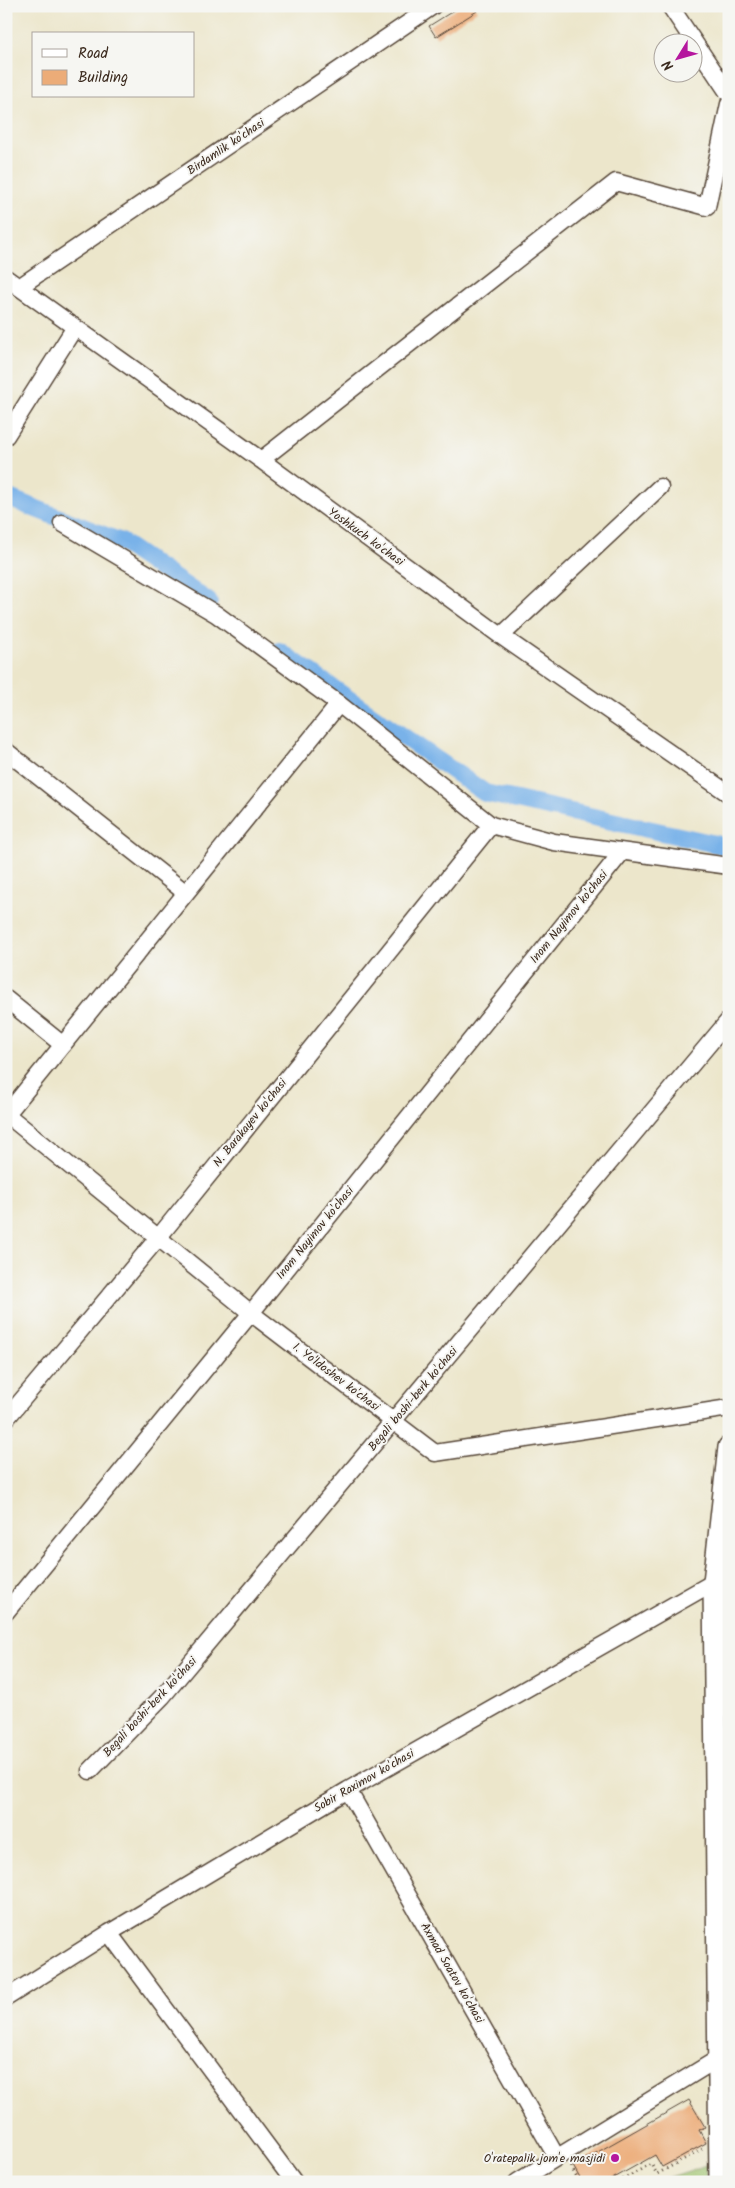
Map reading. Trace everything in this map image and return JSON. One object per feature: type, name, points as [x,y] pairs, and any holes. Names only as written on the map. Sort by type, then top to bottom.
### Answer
[{"type":"street","name":"Birdamlik ko'chasi","points":[[13,282],[433,6]]},
{"type":"street","points":[[670,6],[729,94]]},
{"type":"street","points":[[261,460],[616,182],[707,207],[729,104]]},
{"type":"street","name":"Yoshkuch ko'chasi","points":[[13,282],[261,460],[501,636],[729,794]]},
{"type":"street","points":[[6,436],[75,327]]},
{"type":"street","points":[[501,636],[660,487]]},
{"type":"street","points":[[62,523],[216,614],[338,704],[491,825],[554,842],[729,866]]},
{"type":"street","points":[[6,1115],[338,704]]},
{"type":"street","points":[[6,751],[186,893]]},
{"type":"street","name":"N. Barakayev ko'chasi","points":[[6,1418],[158,1238],[491,825]]},
{"type":"street","name":"Inom Nayimov ko'chasi","points":[[6,1612],[251,1313],[622,852]]},
{"type":"street","points":[[6,999],[63,1045]]},
{"type":"street","name":"Begali boshi-berk ko'chasi","points":[[90,1771],[162,1698],[729,1020]]},
{"type":"street","name":"I. Yo'ldoshev ko'chasi","points":[[6,1115],[251,1313],[434,1453],[729,1408]]},
{"type":"street","points":[[720,2182],[724,2058],[722,1582],[729,1447]]},
{"type":"street","name":"Sobir Raximov ko'chasi","points":[[6,1998],[109,1933],[348,1790],[722,1582]]},
{"type":"street","name":"Axmad Soatov ko'chasi","points":[[348,1790],[556,2156]]},
{"type":"street","points":[[109,1933],[294,2182]]},
{"type":"street","points":[[517,2182],[556,2156],[724,2058]]},
{"type":"path","points":[[618,2182],[651,2164],[657,2174],[704,2148],[704,2158]]},
{"type":"green space","points":[[707,2165],[707,2182],[655,2182]]},
{"type":"building","points":[[461,6],[474,6],[477,11],[436,37],[429,26]]},
{"type":"building","points":[[689,2100],[705,2127],[699,2130],[706,2143],[662,2167],[655,2155],[607,2182],[582,2182],[573,2166]]},
{"type":"waterway","points":[[6,497],[121,542],[209,602]]},
{"type":"waterway","points":[[279,651],[485,793],[729,847]]},
{"type":"place","name":"O'ratepalik jom'e masjidi","points":[[615,2158]]}]
